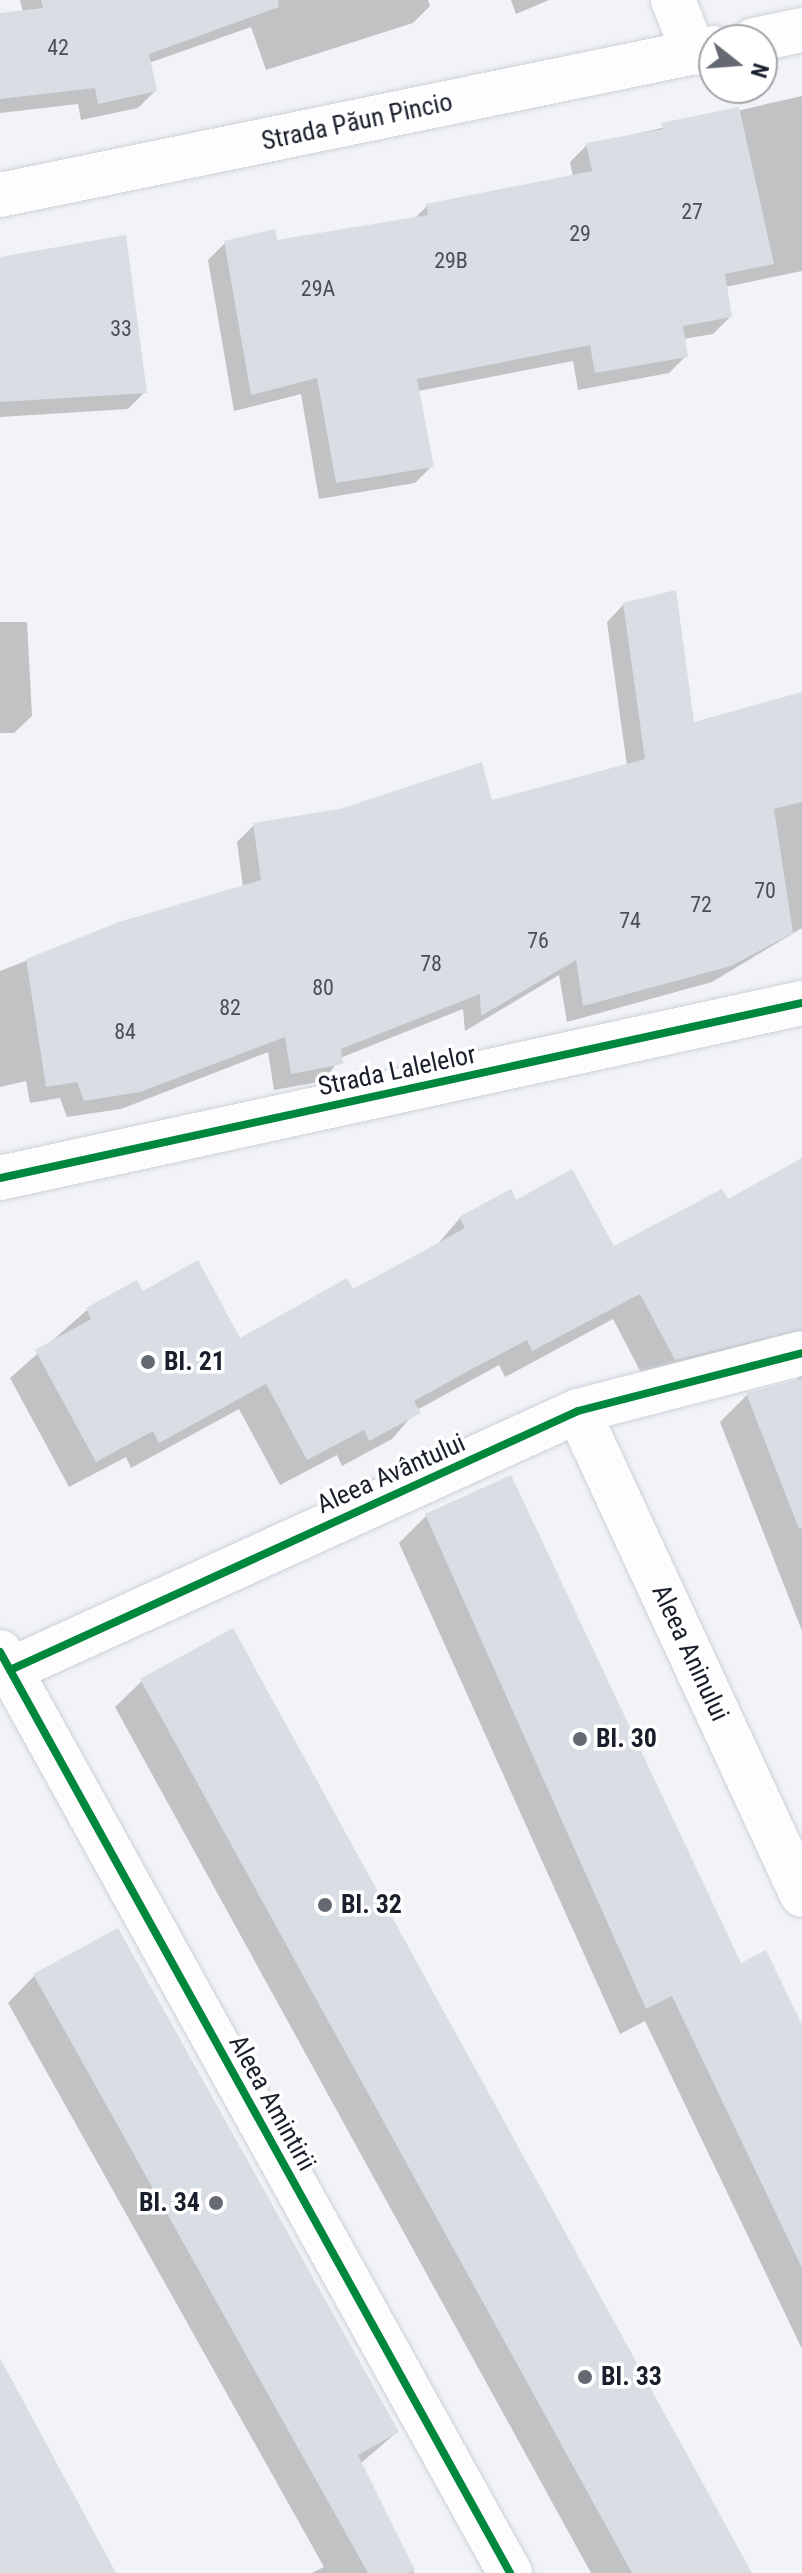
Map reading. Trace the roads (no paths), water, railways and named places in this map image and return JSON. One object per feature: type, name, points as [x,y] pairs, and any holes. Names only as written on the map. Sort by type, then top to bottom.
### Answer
[{"type":"street","points":[[673,0],[698,40]]},
{"type":"street","points":[[778,35],[802,30]]},
{"type":"street","name":"Strada Păun Pincio","points":[[0,195],[698,51]]},
{"type":"street","name":"Strada Lalelelor","points":[[0,1178],[802,1003]]},
{"type":"street","name":"Aleea Avântului","points":[[5,1661],[578,1411],[802,1353]]},
{"type":"street","name":"Aleea Aninului","points":[[578,1411],[802,1895]]},
{"type":"street","name":"Aleea Amintirii","points":[[5,1661],[510,2573]]},
{"type":"place","name":"Bl. 21","points":[[148,1362]]},
{"type":"place","name":"Bl. 30","points":[[580,1739]]},
{"type":"place","name":"Bl. 32","points":[[325,1905]]},
{"type":"place","name":"Bl. 34","points":[[216,2203]]},
{"type":"place","name":"Bl. 33","points":[[585,2377]]}]
